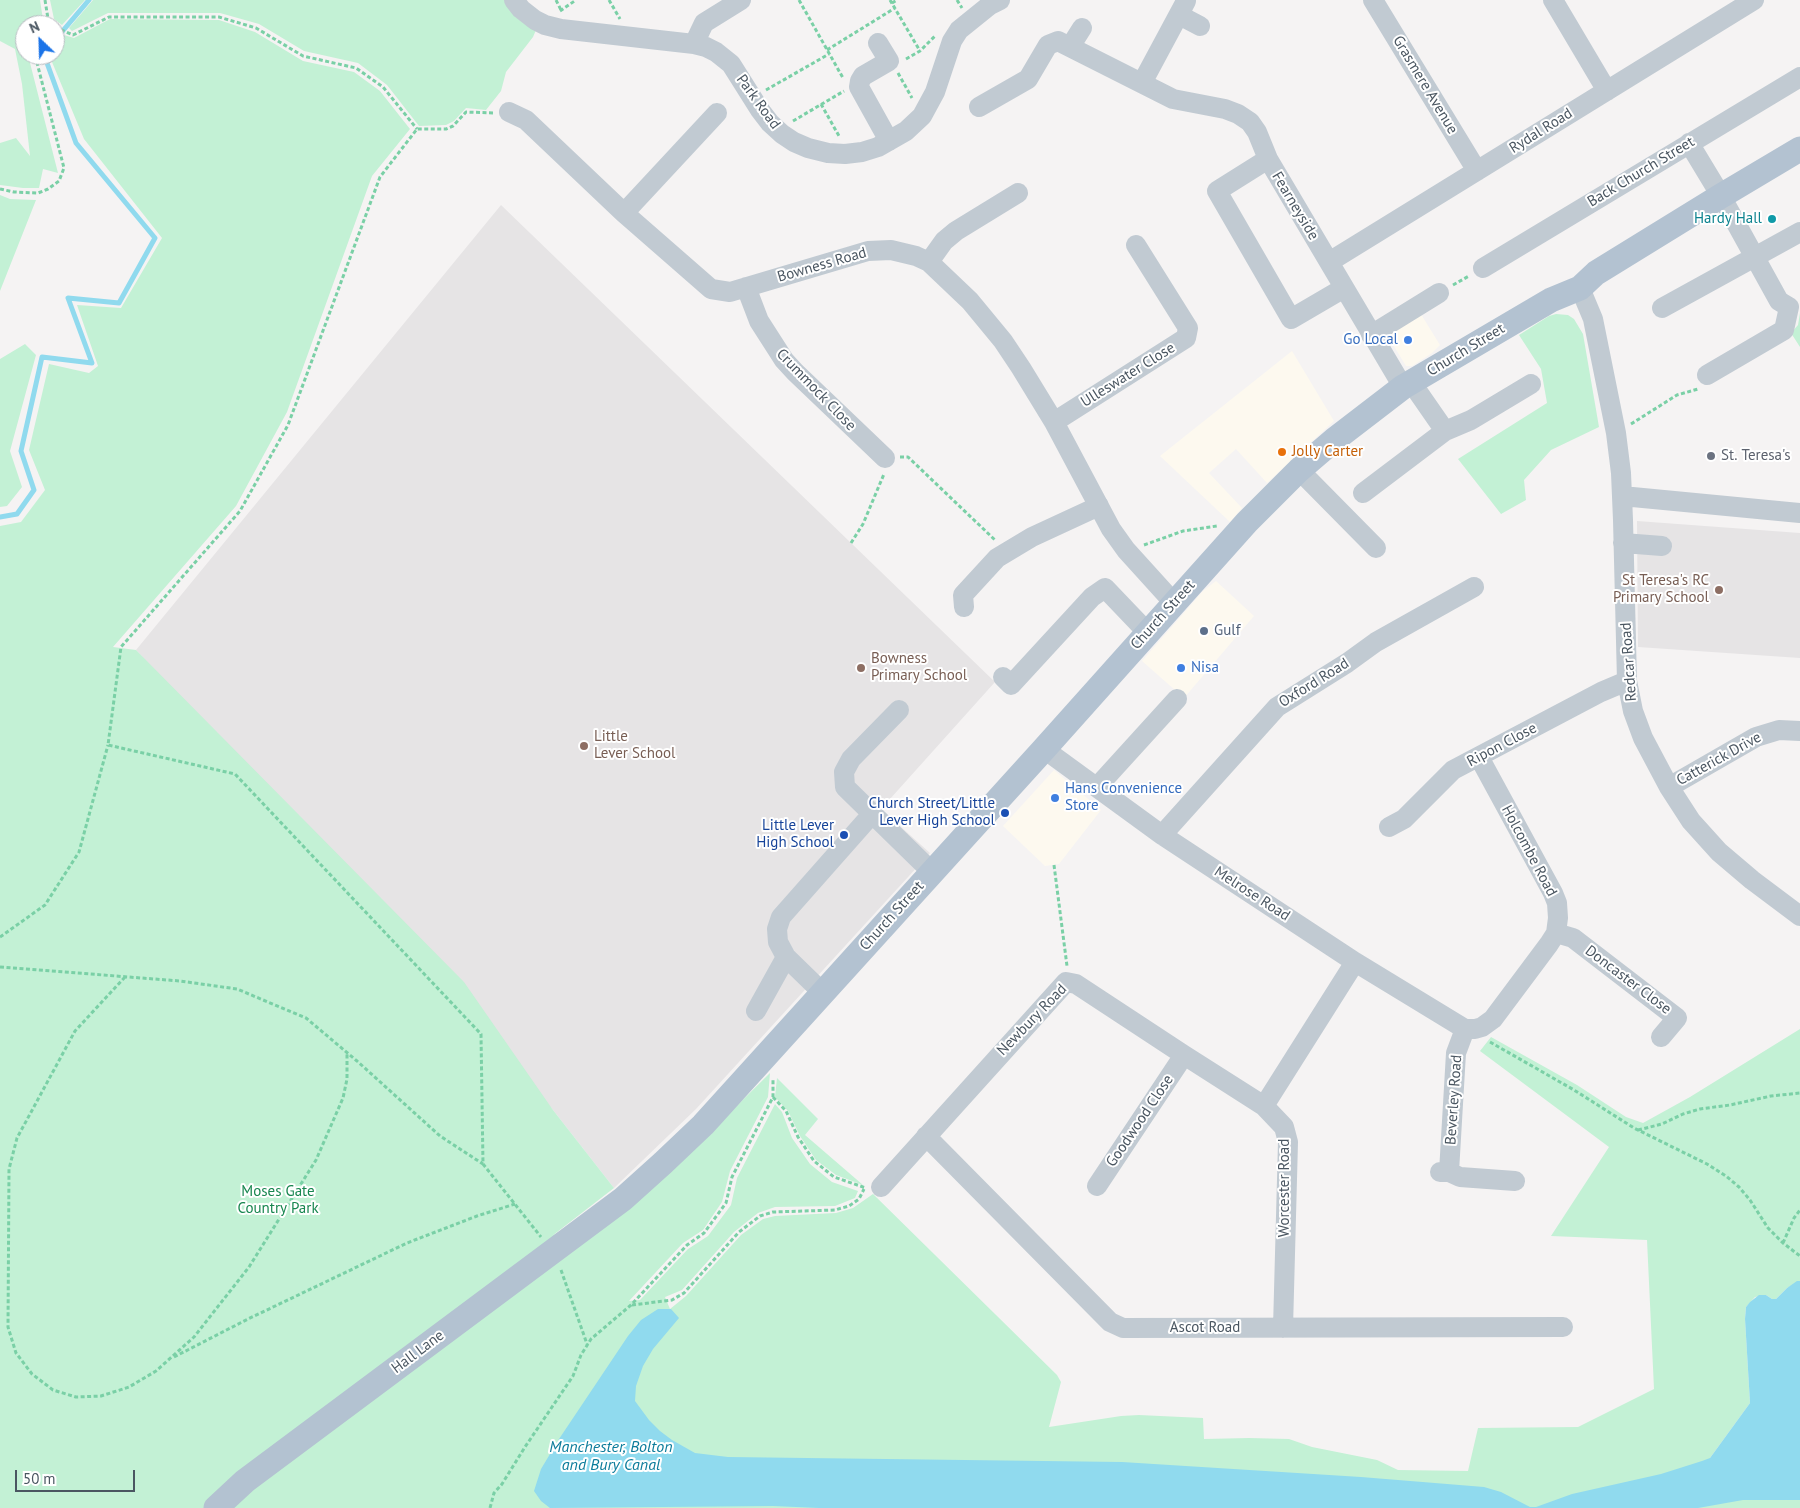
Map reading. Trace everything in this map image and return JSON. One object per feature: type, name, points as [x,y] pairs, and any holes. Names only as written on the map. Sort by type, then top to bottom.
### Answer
[{"type":"main road","name":"Church Street","points":[[622,1199],[703,1125],[1247,522],[1299,470],[1369,412],[1407,385],[1551,300],[1580,288],[1596,273],[1800,149]]},
{"type":"main road","name":"Hall Lane","points":[[216,1508],[245,1482],[622,1199]]},
{"type":"street","name":"Park Road","points":[[514,0],[535,20],[545,25],[561,29],[694,44],[716,52],[731,64],[760,110],[777,130],[794,142],[828,153],[862,152],[889,141],[906,131],[922,116],[935,92],[955,36],[970,21],[990,5],[1000,0]]},
{"type":"street","points":[[694,44],[704,23],[741,0]]},
{"type":"street","name":"Grasmere Avenue","points":[[1374,0],[1477,171]]},
{"type":"street","points":[[1553,0],[1607,91]]},
{"type":"street","name":"Rydal Road","points":[[1328,262],[1607,91],[1743,3]]},
{"type":"street","points":[[1142,83],[1183,8],[1200,26]]},
{"type":"street","points":[[978,107],[1028,79],[1048,45],[1064,44],[1082,28]]},
{"type":"street","points":[[878,43],[892,64],[863,76],[855,90],[889,141]]},
{"type":"street","name":"Fearneyside","points":[[1064,44],[1173,99],[1225,109],[1238,114],[1250,122],[1268,159],[1371,335],[1407,385]]},
{"type":"street","name":"Back Church Street","points":[[1482,268],[1800,78]]},
{"type":"street","name":"Bowness Road","points":[[509,112],[526,120],[624,213],[710,289],[730,292],[868,251],[890,250],[916,256],[928,262],[970,301],[1021,368],[1054,422],[1111,529],[1126,550],[1174,603]]},
{"type":"street","points":[[624,213],[685,136],[716,113]]},
{"type":"street","points":[[1689,143],[1721,196],[1779,302],[1794,304],[1784,330],[1730,371],[1707,376]]},
{"type":"street","points":[[1268,159],[1217,191],[1292,319],[1344,288]]},
{"type":"street","points":[[928,262],[944,241],[956,230],[1018,193]]},
{"type":"street","points":[[1662,308],[1800,232]]},
{"type":"street","name":"Ulleswater Close","points":[[1054,422],[1186,338],[1188,328],[1136,245]]},
{"type":"street","name":"Crummock Close","points":[[746,287],[762,327],[784,360],[885,458]]},
{"type":"street","name":"Redcar Road","points":[[1580,288],[1593,319],[1616,433],[1622,496],[1627,681],[1632,711],[1643,738],[1669,787],[1691,821],[1718,852],[1800,916]]},
{"type":"street","points":[[1371,335],[1439,293]]},
{"type":"street","points":[[1363,493],[1445,432],[1471,420],[1531,384]]},
{"type":"street","points":[[1407,385],[1445,432]]},
{"type":"street","points":[[1299,470],[1376,548]]},
{"type":"street","points":[[1622,496],[1800,513]]},
{"type":"street","points":[[964,607],[963,595],[997,558],[1032,537],[1099,506]]},
{"type":"street","points":[[1623,543],[1662,546]]},
{"type":"street","name":"Oxford Road","points":[[1162,835],[1277,706],[1347,663],[1376,642],[1474,587]]},
{"type":"street","points":[[1003,677],[1011,684],[1092,597],[1105,588],[1148,633]]},
{"type":"street","name":"Ripon Close","points":[[1389,828],[1404,819],[1454,770],[1601,692],[1627,681]]},
{"type":"street","points":[[1097,788],[1177,698]]},
{"type":"street","points":[[899,710],[851,760],[844,772],[845,786],[932,872]]},
{"type":"street","name":"Catterick Drive","points":[[1669,787],[1756,737],[1779,730],[1800,731]]},
{"type":"street","name":"Melrose Road","points":[[1044,749],[1162,835],[1355,962],[1472,1029]]},
{"type":"street","name":"Holcombe Road","points":[[1479,757],[1553,893],[1557,903],[1556,933]]},
{"type":"street","points":[[823,992],[786,957],[778,942],[777,929],[781,918],[872,814]]},
{"type":"street","points":[[1472,1029],[1493,1019],[1556,933]]},
{"type":"street","name":"Doncaster Close","points":[[1556,933],[1573,938],[1677,1018],[1661,1037]]},
{"type":"street","points":[[756,1011],[786,957]]},
{"type":"street","points":[[1264,1106],[1355,962]]},
{"type":"street","name":"Newbury Road","points":[[873,1188],[926,1136],[1062,984],[1069,982],[1076,984],[1184,1056],[1264,1106]]},
{"type":"street","name":"Beverley Road","points":[[1472,1029],[1456,1053],[1445,1172],[1460,1177],[1515,1181]]},
{"type":"street","name":"Goodwood Close","points":[[1096,1186],[1184,1056]]},
{"type":"street","name":"Worcester Road","points":[[1264,1106],[1284,1127],[1288,1142],[1283,1328]]},
{"type":"street","name":"Ascot Road","points":[[926,1136],[1110,1322],[1123,1328],[1563,1327]]},
{"type":"path","points":[[45,0],[48,15]]},
{"type":"path","points":[[556,0],[561,10]]},
{"type":"path","points":[[777,130],[821,104],[855,90],[828,52],[798,0]]},
{"type":"path","points":[[897,0],[891,1],[920,51]]},
{"type":"path","points":[[753,98],[895,8]]},
{"type":"path","points":[[957,15],[963,9]]},
{"type":"path","points":[[65,31],[73,35],[109,17],[219,17],[256,28],[303,56],[356,68],[383,87],[417,129]]},
{"type":"path","points":[[922,116],[892,64],[920,51],[939,32]]},
{"type":"path","points":[[0,189],[19,193],[38,193],[59,181],[64,168],[38,65]]},
{"type":"path","points":[[821,104],[849,153]]},
{"type":"path","points":[[417,129],[446,129],[453,126],[466,112],[486,114],[509,112]]},
{"type":"path","points":[[0,937],[45,905],[79,852],[108,745],[121,647],[240,511],[288,425],[380,177],[417,129]]},
{"type":"path","points":[[1439,293],[1482,268]]},
{"type":"path","points":[[1616,433],[1677,395],[1702,388],[1707,376]]},
{"type":"path","points":[[851,543],[863,524],[883,478],[885,458],[908,456],[1008,552]]},
{"type":"path","points":[[1126,550],[1183,531],[1247,522]]},
{"type":"path","points":[[108,745],[235,774],[481,1034],[483,1164]]},
{"type":"path","points":[[1054,865],[1069,982]]},
{"type":"path","points":[[0,967],[180,981],[237,990],[306,1018],[347,1052],[440,1136],[483,1164],[552,1251],[576,1310],[582,1334],[587,1344]]},
{"type":"path","points":[[126,977],[75,1032],[17,1138],[9,1169],[8,1327],[16,1353],[32,1374],[53,1390],[76,1397],[101,1396],[129,1387],[156,1370],[194,1337],[249,1267],[316,1160],[343,1098],[347,1078],[347,1052]]},
{"type":"path","points":[[1472,1029],[1490,1043],[1574,1090],[1637,1130],[1707,1164],[1726,1176],[1750,1200],[1768,1228],[1800,1256]]},
{"type":"path","points":[[490,1508],[494,1493],[502,1484],[573,1376],[587,1344],[649,1288],[687,1245],[704,1233],[726,1203],[732,1177],[773,1097],[773,1077],[776,1070],[763,1059]]},
{"type":"path","points":[[1637,1130],[1662,1124],[1700,1108],[1800,1093]]},
{"type":"path","points":[[773,1097],[786,1111],[798,1137],[814,1161],[834,1177],[873,1188]]},
{"type":"path","points":[[631,1305],[672,1300],[684,1293],[739,1232],[760,1216],[773,1212],[835,1210],[849,1206],[873,1188]]},
{"type":"path","points":[[168,1360],[248,1319],[407,1243],[477,1216],[515,1204]]},
{"type":"path","points":[[1783,1243],[1794,1218],[1800,1210]]},
{"type":"shaded area","name":"Little Lever School","points":[[501,205],[995,682],[881,809],[930,853],[696,1109],[614,1188],[553,1110],[136,650]]},
{"type":"shaded area","points":[[1419,311],[1440,345],[1432,353],[1412,366],[1406,366],[1386,333]]},
{"type":"shaded area","points":[[1292,351],[1334,421],[1267,483],[1236,449],[1209,473],[1242,508],[1230,522],[1160,456]]},
{"type":"shaded area","name":"St Teresa's RC Primary School","points":[[1637,521],[1800,533],[1800,658],[1638,647]]},
{"type":"shaded area","points":[[1216,581],[1254,616],[1184,698],[1142,661],[1203,591]]},
{"type":"shaded area","points":[[1054,770],[1101,810],[1059,864],[1045,866],[1003,826]]},
{"type":"green space","points":[[0,0],[40,0],[42,15],[15,15],[15,49],[0,41]]},
{"type":"green space","points":[[50,0],[85,0],[65,22],[65,15],[53,15]]},
{"type":"green space","points":[[93,0],[506,0],[536,30],[533,37],[506,72],[501,91],[486,110],[466,108],[454,121],[446,125],[419,126],[387,85],[358,63],[304,51],[259,24],[220,13],[108,13],[72,31],[69,28]]},
{"type":"green space","name":"Moses Gate Country Park","points":[[110,19],[219,20],[255,32],[303,61],[354,72],[380,91],[410,129],[372,176],[287,412],[236,506],[113,647],[136,650],[464,982],[553,1110],[614,1188],[552,1236],[698,1144],[770,1073],[768,1097],[730,1171],[722,1202],[703,1230],[683,1243],[629,1301],[640,1300],[688,1249],[708,1236],[731,1205],[737,1178],[775,1104],[782,1112],[792,1138],[810,1164],[832,1182],[858,1191],[855,1198],[835,1206],[775,1207],[758,1213],[734,1232],[682,1290],[665,1297],[670,1309],[686,1296],[741,1235],[763,1219],[775,1216],[836,1213],[853,1208],[873,1194],[1057,1375],[1061,1382],[1049,1427],[1121,1416],[1203,1418],[1204,1439],[1289,1439],[1312,1447],[1377,1460],[1398,1470],[1468,1471],[1478,1428],[1578,1427],[1654,1389],[1647,1240],[1551,1236],[1609,1147],[1480,1051],[1491,1037],[1577,1085],[1626,1117],[1643,1123],[1690,1097],[1800,1029],[1800,1281],[1787,1288],[1776,1299],[1766,1295],[1755,1297],[1746,1307],[1750,1403],[1710,1458],[1800,1439],[1800,1508],[0,1508],[0,526],[21,522],[45,490],[29,450],[49,364],[89,373],[98,366],[77,305],[121,308],[162,238],[84,139],[53,65],[65,65],[65,35],[74,38]]},
{"type":"green space","points":[[18,65],[31,65],[58,173],[43,169],[39,188],[0,185],[0,143],[16,138],[30,156]]},
{"type":"green space","points":[[0,195],[10,199],[36,200],[0,291]]},
{"type":"green space","points":[[1800,313],[1800,347],[1791,333],[1798,325]]},
{"type":"green space","points":[[1556,314],[1568,315],[1574,319],[1583,334],[1599,427],[1551,450],[1524,480],[1526,500],[1501,514],[1458,459],[1547,403],[1541,369],[1519,335],[1549,316]]},
{"type":"green space","points":[[25,344],[36,355],[10,451],[22,487],[7,506],[0,507],[0,359]]},
{"type":"green space","points":[[777,1078],[818,1119],[805,1135],[863,1185],[836,1175],[816,1160],[800,1136],[788,1111],[775,1097]]},
{"type":"water","name":"Manchester, Bolton and Bury Canal","points":[[1797,1281],[1800,1281],[1800,1500],[1743,1500],[1698,1508],[819,1508],[773,1506],[550,1508],[541,1501],[534,1491],[541,1469],[559,1439],[628,1336],[641,1320],[658,1309],[671,1309],[679,1318],[653,1349],[643,1366],[636,1386],[635,1401],[660,1431],[695,1453],[728,1457],[1122,1462],[1361,1477],[1484,1487],[1501,1492],[1530,1507],[1536,1507],[1572,1494],[1661,1474],[1710,1458],[1750,1403],[1746,1307],[1759,1295],[1766,1295],[1776,1299]]},
{"type":"waterway","points":[[65,28],[89,0]]},
{"type":"waterway","points":[[0,517],[17,514],[34,490],[21,451],[42,357],[92,363],[68,298],[119,303],[155,238],[76,143],[48,65]]},
{"type":"place","name":"Hardy Hall","points":[[1772,219]]},
{"type":"place","name":"Go Local","points":[[1408,340]]},
{"type":"place","name":"Jolly Carter","points":[[1282,452]]},
{"type":"place","name":"St. Teresa's","points":[[1711,456]]},
{"type":"place","name":"St Teresa's RC Primary School","points":[[1719,590]]},
{"type":"place","name":"Gulf","points":[[1204,631]]},
{"type":"place","name":"Bowness Primary School","points":[[861,668]]},
{"type":"place","name":"Nisa","points":[[1181,668]]},
{"type":"place","name":"Little Lever School","points":[[584,746]]},
{"type":"place","name":"Hans Convenience Store","points":[[1055,798]]},
{"type":"place","name":"Church Street/Little Lever High School","points":[[1005,813]]},
{"type":"place","name":"Little Lever High School","points":[[844,835]]}]
